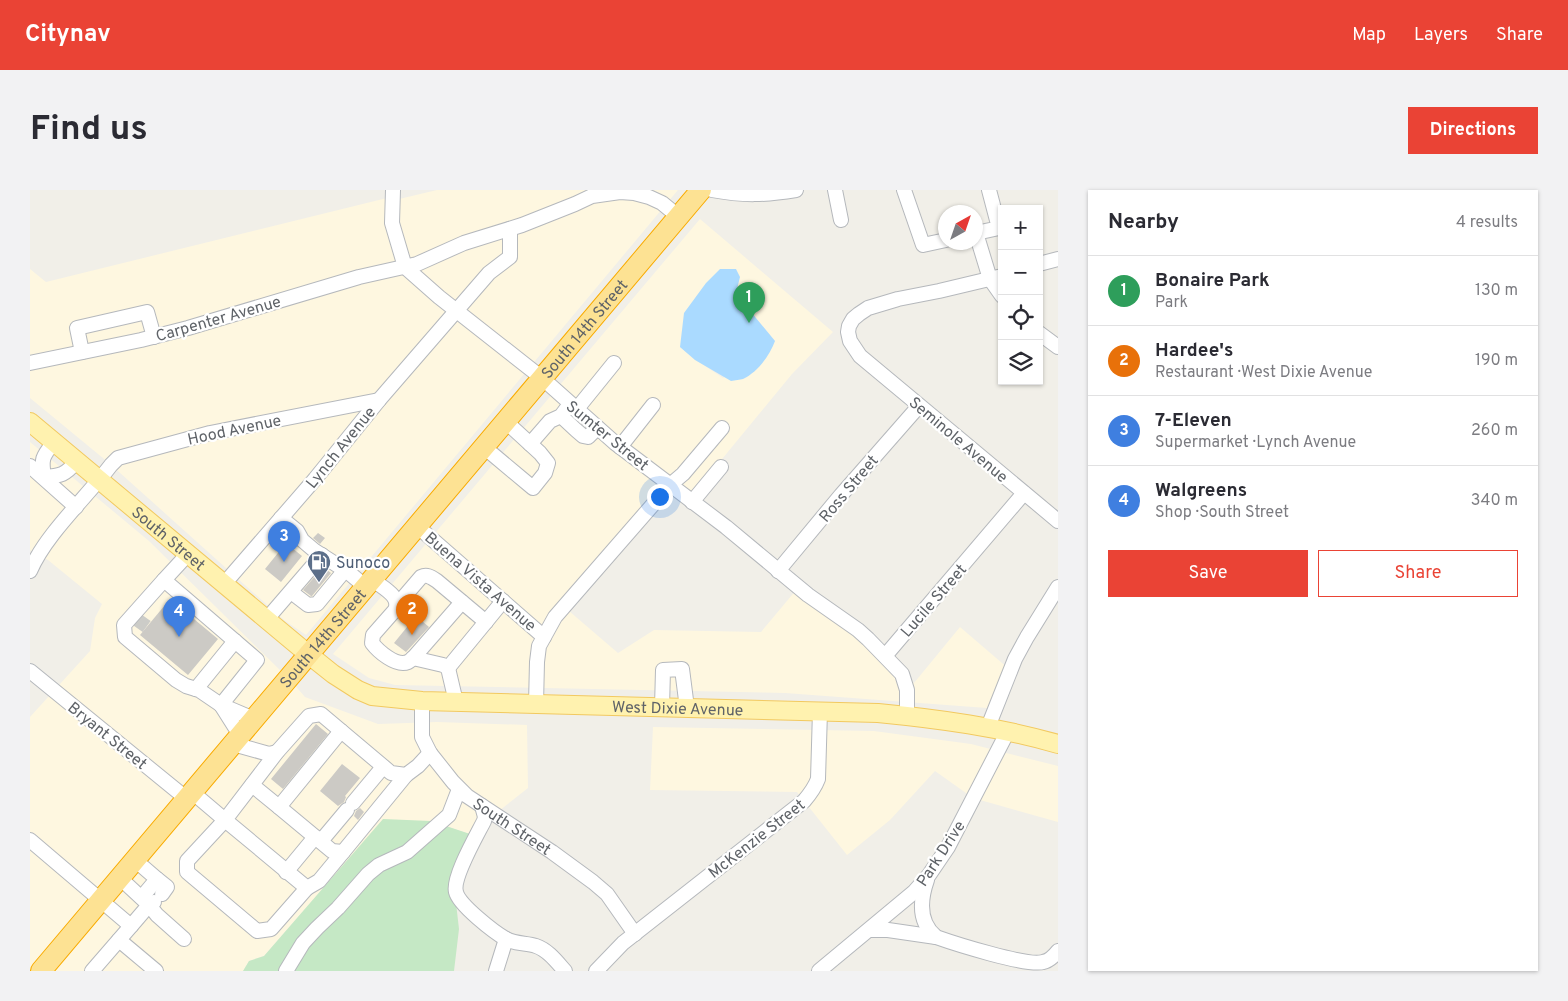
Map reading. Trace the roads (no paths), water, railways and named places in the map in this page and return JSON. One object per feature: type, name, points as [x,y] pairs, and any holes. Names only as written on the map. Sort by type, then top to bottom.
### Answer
[{"type":"highway","name":"South 14th Street","points":[[40,971],[701,190]]},
{"type":"main road","name":"South Street","points":[[30,422],[308,654]]},
{"type":"main road","name":"West Dixie Avenue","points":[[308,654],[346,683],[365,693],[387,698],[422,701],[878,713],[988,727],[1058,744]]},
{"type":"street","points":[[392,190],[392,223],[404,267],[417,264],[464,243],[510,229],[592,196],[620,192],[634,193],[662,203],[679,216]]},
{"type":"street","points":[[712,190],[768,194],[796,190]]},
{"type":"street","points":[[835,190],[840,220]]},
{"type":"street","points":[[904,190],[923,245],[938,242]]},
{"type":"street","points":[[983,231],[999,228],[989,190]]},
{"type":"street","name":"Lynch Avenue","points":[[224,584],[489,273],[510,257],[510,229]]},
{"type":"street","points":[[983,248],[1002,295]]},
{"type":"street","points":[[1043,263],[1058,259]]},
{"type":"street","name":"Sumter Street","points":[[404,267],[456,311],[542,378],[620,447],[808,595],[858,630],[885,656]]},
{"type":"street","name":"Carpenter Avenue","points":[[30,363],[154,337],[359,277],[404,267]]},
{"type":"street","name":"Seminole Avenue","points":[[996,277],[898,299],[868,308],[853,319],[849,326],[850,341],[860,356],[1058,521]]},
{"type":"street","points":[[82,352],[77,328],[147,312],[154,337]]},
{"type":"street","points":[[1043,336],[1058,348]]},
{"type":"street","points":[[530,444],[550,421],[573,407],[614,363]]},
{"type":"street","name":"Hood Avenue","points":[[30,571],[35,549],[76,507],[118,458],[210,433],[379,400]]},
{"type":"street","points":[[620,447],[653,405]]},
{"type":"street","name":"Ross Street","points":[[778,571],[919,406]]},
{"type":"street","points":[[561,416],[583,436],[588,437],[597,428]]},
{"type":"street","points":[[484,447],[533,488],[545,473],[548,463],[505,421]]},
{"type":"street","points":[[536,704],[537,662],[540,646],[555,618],[722,428]]},
{"type":"street","points":[[44,477],[41,462],[43,455],[54,442]]},
{"type":"street","points":[[44,477],[67,473],[77,462]]},
{"type":"street","points":[[30,466],[76,507]]},
{"type":"street","points":[[692,502],[721,468]]},
{"type":"street","name":"Lucile Street","points":[[885,656],[1024,493]]},
{"type":"street","points":[[281,518],[297,531],[302,540],[322,555],[344,570],[392,595],[398,605]]},
{"type":"street","name":"Buena Vista Avenue","points":[[417,526],[544,637]]},
{"type":"street","points":[[188,554],[124,625],[125,637],[176,680],[207,694],[221,705],[254,719]]},
{"type":"street","points":[[266,620],[322,555]]},
{"type":"street","points":[[291,592],[308,605],[316,604],[344,570]]},
{"type":"street","points":[[462,602],[413,658],[407,662],[400,663],[392,660],[372,643],[373,635],[421,577],[425,575],[431,576],[486,622]]},
{"type":"street","points":[[164,580],[257,660],[221,705]]},
{"type":"street","points":[[988,727],[1015,660],[1058,587]]},
{"type":"street","points":[[128,639],[141,622],[151,594]]},
{"type":"street","points":[[448,668],[503,601]]},
{"type":"street","points":[[196,689],[235,641]]},
{"type":"street","points":[[885,656],[902,674],[905,681],[907,690],[906,716]]},
{"type":"street","points":[[413,658],[443,665],[448,668],[456,702]]},
{"type":"street","points":[[662,707],[664,670],[682,669],[687,708]]},
{"type":"street","name":"Bryant Street","points":[[30,671],[190,796],[225,820],[307,888]]},
{"type":"street","name":"South Street","points":[[422,701],[422,737],[430,753],[443,771],[460,789],[482,806],[552,852],[593,882],[607,894],[635,934]]},
{"type":"street","points":[[221,705],[237,740],[269,754],[277,752]]},
{"type":"street","name":"McKenzie Street","points":[[596,971],[623,943],[804,801],[818,779],[820,711]]},
{"type":"street","points":[[406,776],[391,773],[321,714],[309,716],[277,752],[225,820],[187,861],[187,872],[257,931],[271,929],[307,888],[319,881],[406,776],[430,753]]},
{"type":"street","points":[[279,807],[341,731]]},
{"type":"street","name":"Park Drive","points":[[819,971],[914,892],[929,875],[948,847],[1008,731]]},
{"type":"street","points":[[286,872],[350,807],[383,767]]},
{"type":"street","points":[[252,785],[332,851],[343,852]]},
{"type":"street","points":[[286,971],[303,943],[368,874],[379,865],[407,852],[449,815],[460,789]]},
{"type":"street","points":[[482,806],[485,817],[484,822],[460,870],[455,891],[464,906],[506,939],[542,948],[565,971]]},
{"type":"street","points":[[30,840],[131,926]]},
{"type":"street","points":[[92,971],[152,899],[167,887],[135,860]]},
{"type":"street","points":[[929,875],[921,903],[927,926],[936,937]]},
{"type":"street","points":[[120,878],[152,899]]},
{"type":"street","points":[[157,879],[152,899],[157,915],[184,939]]},
{"type":"street","points":[[869,930],[888,930],[936,937],[1002,956],[1036,963],[1051,958],[1058,951]]},
{"type":"street","points":[[496,971],[506,939]]},
{"type":"street","points":[[119,940],[156,971]]},
{"type":"water","points":[[720,269],[736,269],[740,277],[735,297],[746,306],[775,341],[767,357],[754,372],[743,379],[731,381],[695,360],[680,347],[684,313],[706,283]]},
{"type":"tunnel","points":[[137,628],[145,617]]},
{"type":"place","name":"Bonaire Park","points":[[749,323]]},
{"type":"place","name":"7-Eleven","points":[[284,562]]},
{"type":"place","name":"Sunoco","points":[[319,583]]},
{"type":"place","name":"Hardee's","points":[[412,635]]},
{"type":"place","name":"Walgreens","points":[[179,637]]}]
